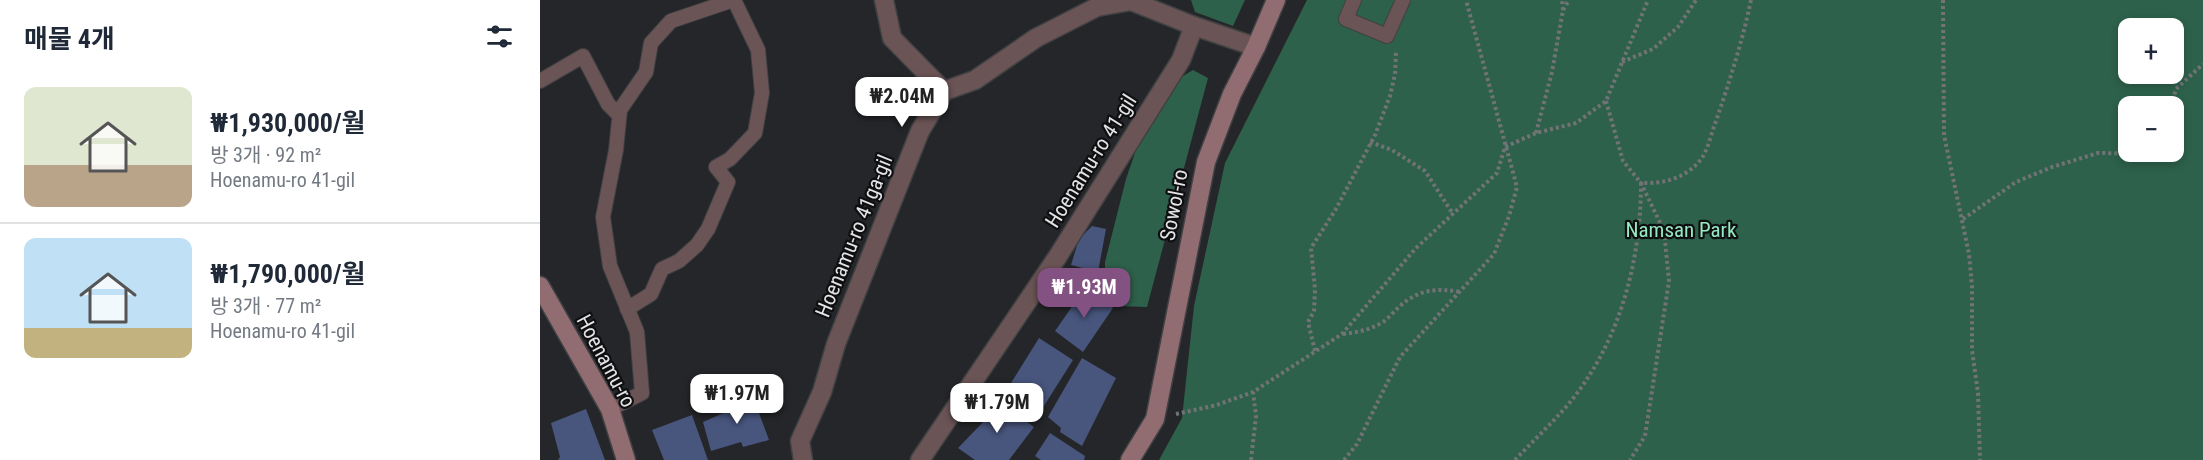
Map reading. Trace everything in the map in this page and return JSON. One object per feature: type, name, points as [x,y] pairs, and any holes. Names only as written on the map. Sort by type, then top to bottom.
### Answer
[{"type":"main road","name":"Sowol-ro","points":[[1130,460],[1155,419],[1206,162],[1232,94],[1256,47],[1276,0]]},
{"type":"main road","name":"Hoenamu-ro","points":[[540,286],[610,409],[626,460]]},
{"type":"street","points":[[884,0],[892,38],[944,91],[975,80],[1036,38],[1097,7],[1131,1],[1155,4],[1194,26],[1256,47]]},
{"type":"street","name":"Hoenamu-ro 41-gil","points":[[920,460],[1058,256],[1181,60],[1194,26]]},
{"type":"street","name":"Hoenamu-ro 41ga-gil","points":[[803,460],[800,441],[822,392],[836,344],[920,131],[944,91]]},
{"type":"lane","points":[[610,409],[642,393],[637,332],[627,309],[610,266],[603,218],[616,150],[620,110],[646,72],[651,43],[671,21],[733,0],[758,50],[762,93],[755,133],[730,159],[716,167],[728,182],[708,229],[697,245],[679,261],[662,269],[651,294],[627,309]]},
{"type":"lane","points":[[1354,0],[1346,19],[1387,36],[1403,0]]},
{"type":"lane","points":[[540,81],[583,56],[608,104],[619,115]]},
{"type":"path","points":[[1344,460],[1357,444],[1400,357],[1494,254],[1509,216],[1517,187],[1466,0]]},
{"type":"path","points":[[1536,133],[1552,72],[1563,10],[1562,0]]},
{"type":"path","points":[[1563,10],[1569,0]]},
{"type":"path","points":[[1155,419],[1217,405],[1253,392],[1342,334],[1416,248],[1497,173],[1505,147],[1536,133],[1576,123],[1606,101],[1648,0]]},
{"type":"path","points":[[1621,62],[1653,49],[1678,27],[1696,0]]},
{"type":"path","points":[[1641,183],[1669,182],[1689,171],[1703,157],[1731,80],[1742,44],[1751,0]]},
{"type":"path","points":[[1943,0],[1944,135],[1963,219],[1972,286],[1972,350],[1978,393],[1980,460]]},
{"type":"path","points":[[1316,351],[1308,322],[1314,311],[1315,289],[1311,248],[1336,209],[1390,96],[1395,74],[1396,49],[1387,36]]},
{"type":"path","points":[[2174,96],[2176,89],[2203,64]]},
{"type":"path","points":[[1606,101],[1623,161],[1641,183],[1664,231],[1669,281],[1645,436],[1630,460]]},
{"type":"path","points":[[1370,142],[1392,150],[1425,171],[1453,214]]},
{"type":"path","points":[[1963,219],[2016,182],[2052,167],[2098,153],[2118,153]]},
{"type":"path","points":[[1515,460],[1567,406],[1606,348],[1626,296],[1641,219],[1641,183]]},
{"type":"path","points":[[1342,334],[1368,330],[1385,321],[1402,304],[1424,291],[1440,288],[1461,292]]},
{"type":"path","points":[[1251,460],[1256,416],[1253,392]]},
{"type":"green space","points":[[1191,0],[1245,0],[1233,26],[1195,12]]},
{"type":"green space","name":"Namsan Park","points":[[1307,0],[2203,0],[2203,460],[1159,460],[1182,418],[1194,306],[1225,163]]},
{"type":"green space","points":[[1193,70],[1208,78],[1147,307],[1117,306],[1109,300],[1105,280],[1105,262],[1126,179],[1139,141],[1180,78]]},
{"type":"building","points":[[1092,226],[1106,229],[1098,272],[1071,265],[1079,239]]},
{"type":"building","points":[[1087,285],[1113,308],[1083,352],[1055,331]]},
{"type":"building","points":[[1039,338],[1073,360],[1037,417],[1009,401],[1017,388],[1011,383]]},
{"type":"building","points":[[1082,358],[1116,378],[1082,446],[1060,432],[1061,428],[1048,417]]},
{"type":"building","points":[[752,394],[769,440],[743,447],[741,442],[711,451],[703,422],[728,411],[726,404]]},
{"type":"building","points":[[993,396],[1034,427],[1009,460],[975,460],[958,448],[986,419],[979,415]]},
{"type":"building","points":[[586,409],[605,460],[558,460],[560,457],[551,423]]},
{"type":"building","points":[[692,415],[708,460],[664,460],[652,430]]},
{"type":"building","points":[[1050,433],[1085,456],[1084,460],[1041,460],[1035,456]]}]
